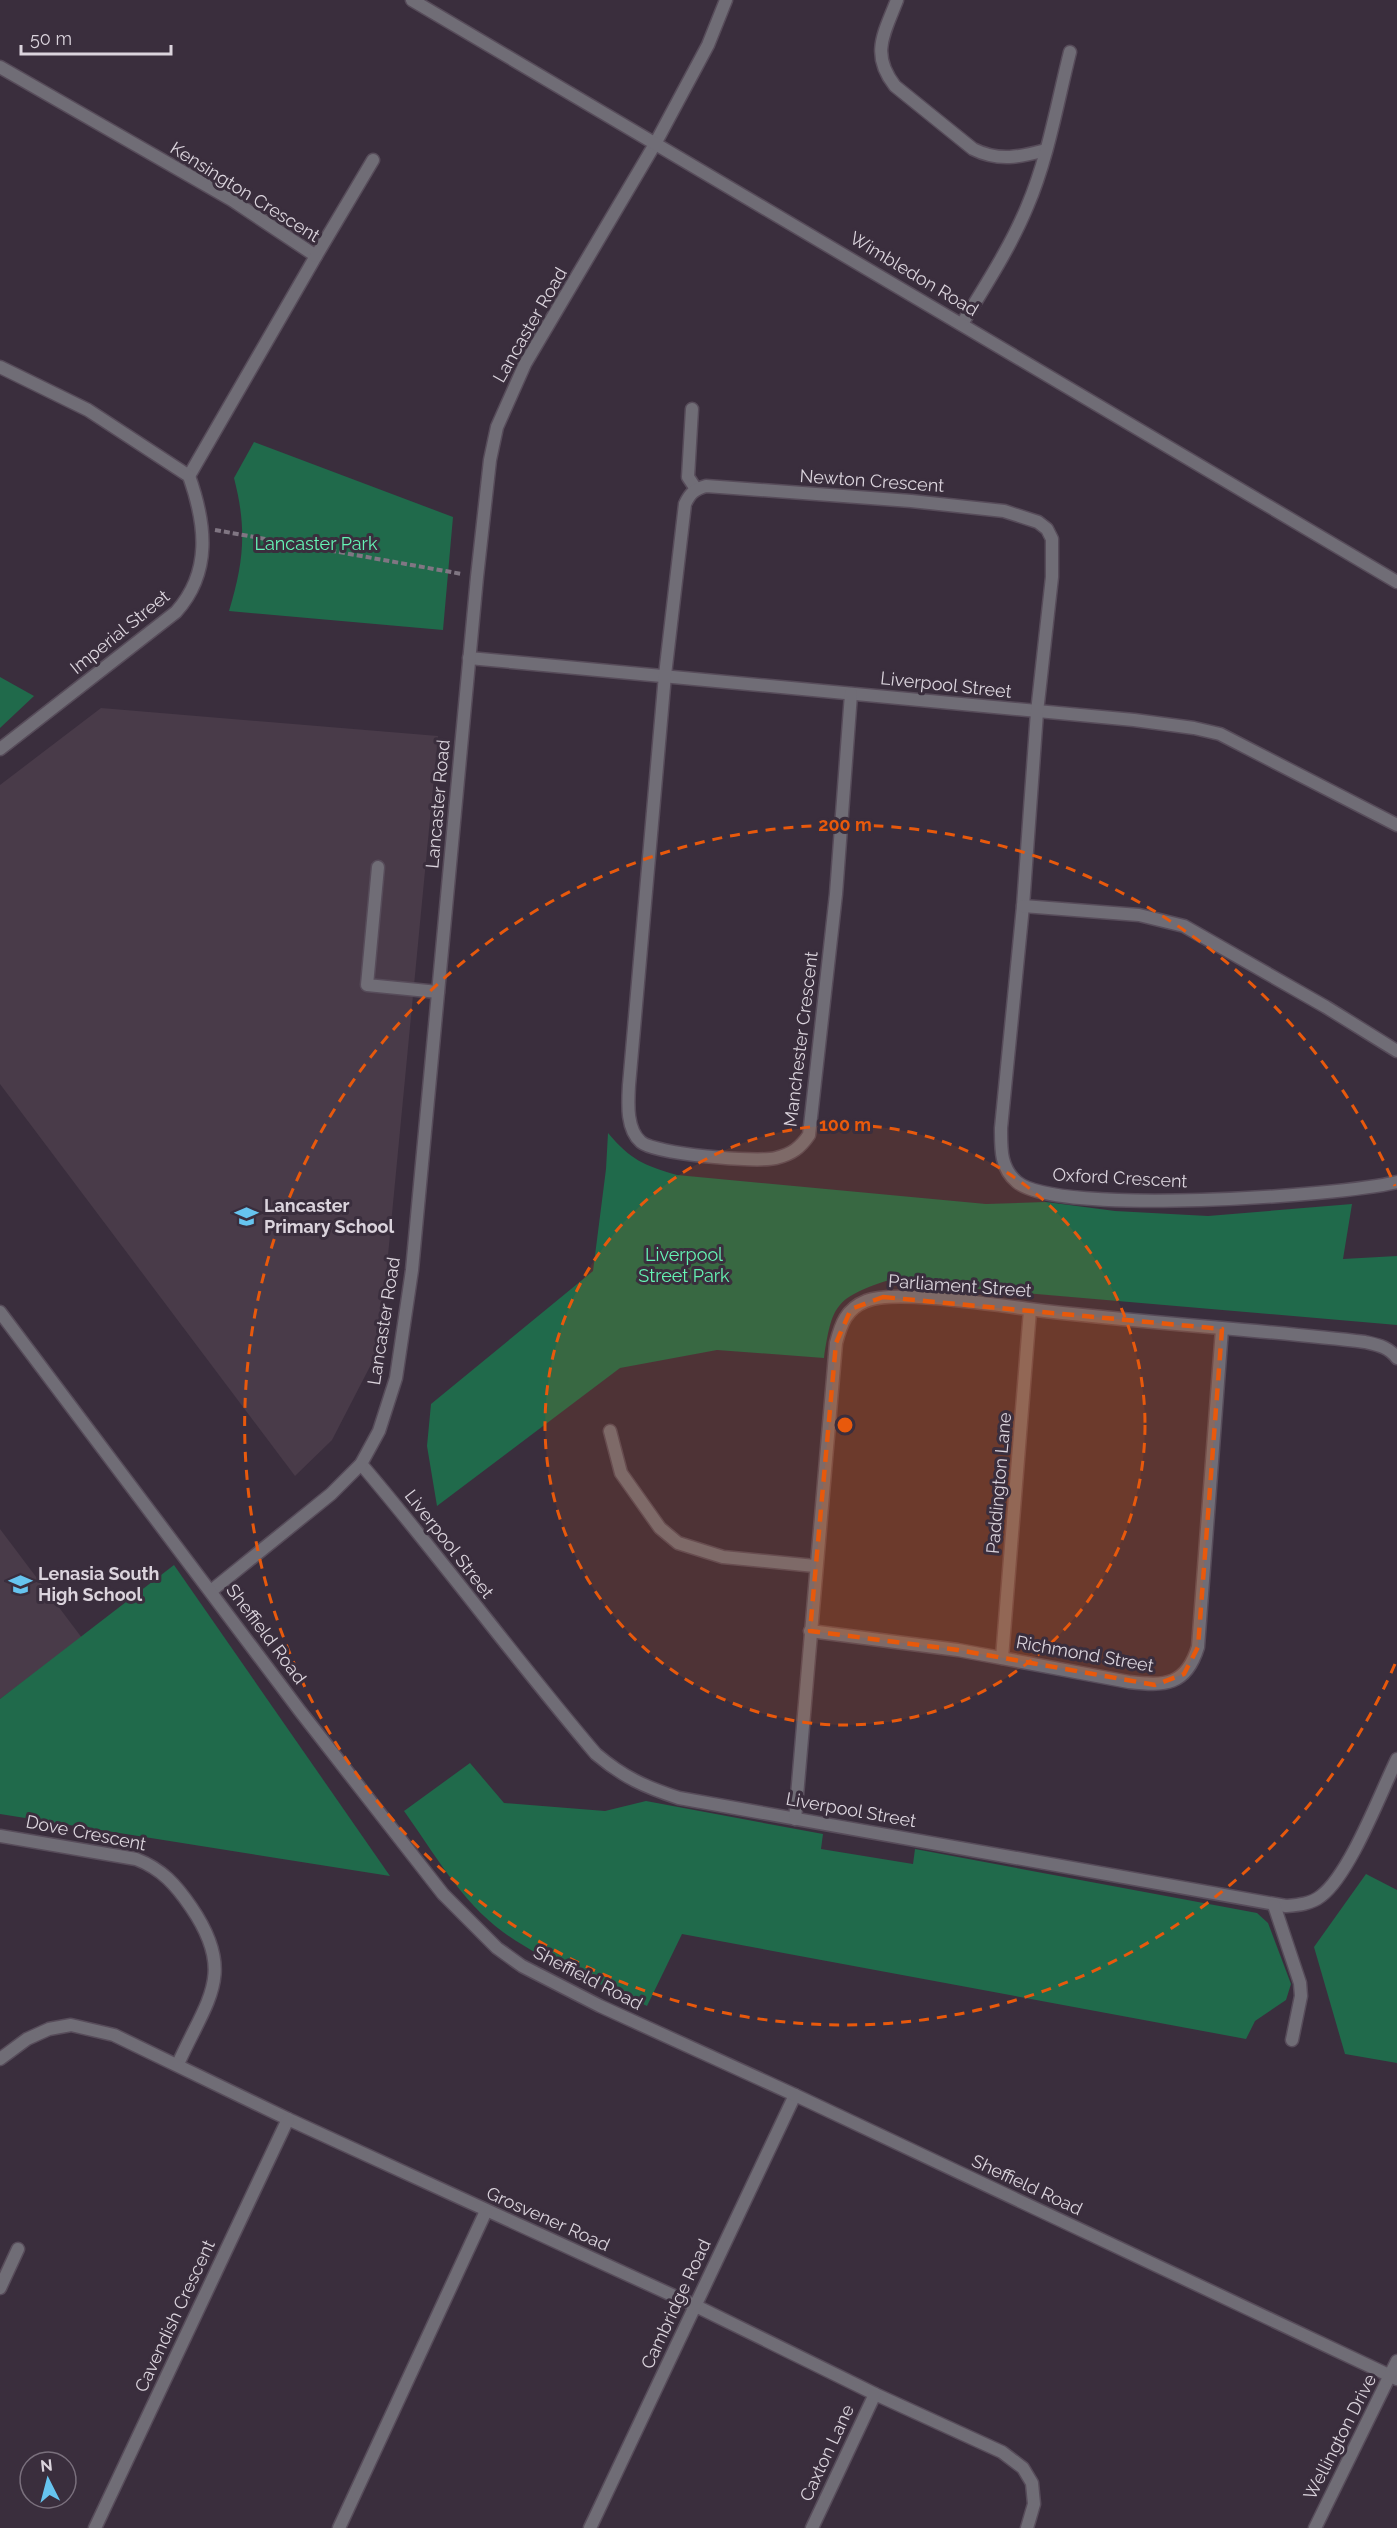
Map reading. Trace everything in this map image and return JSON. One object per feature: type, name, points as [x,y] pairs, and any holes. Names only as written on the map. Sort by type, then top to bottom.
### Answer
[{"type":"street","name":"Wimbledon Road","points":[[412,0],[1397,582]]},
{"type":"street","name":"Lancaster Road","points":[[211,1591],[331,1494],[361,1464],[387,1408],[401,1353],[477,577],[490,460],[497,426],[525,364],[655,144],[708,45],[726,0]]},
{"type":"street","points":[[897,0],[880,51],[885,73],[895,86],[973,149],[986,156],[999,159],[1018,158],[1046,150]]},
{"type":"street","points":[[962,324],[1011,243],[1028,205],[1046,150],[1070,52]]},
{"type":"street","name":"Kensington Crescent","points":[[0,67],[232,200],[316,256],[189,476]]},
{"type":"street","points":[[316,256],[373,160]]},
{"type":"street","points":[[1,370],[88,410],[189,476]]},
{"type":"street","points":[[665,675],[685,504],[696,489],[688,477],[692,409]]},
{"type":"street","name":"Imperial Street","points":[[0,749],[176,612],[190,596],[197,580],[202,546],[196,496],[189,476]]},
{"type":"street","name":"Newton Crescent","points":[[696,489],[706,486],[921,502],[1004,511],[1038,522],[1047,530],[1054,553],[1037,712]]},
{"type":"street","name":"Liverpool Street","points":[[469,658],[1134,720],[1194,728],[1220,734],[1397,825]]},
{"type":"street","name":"Manchester Crescent","points":[[665,675],[628,1104],[632,1125],[640,1141],[651,1148],[671,1152],[769,1160],[790,1154],[801,1147],[809,1135],[835,905],[851,694]]},
{"type":"street","name":"Oxford Crescent","points":[[1037,712],[1023,906],[1001,1136],[1002,1160],[1008,1172],[1018,1183],[1049,1194],[1092,1198],[1181,1200],[1339,1191],[1397,1182]]},
{"type":"street","points":[[378,867],[368,985],[438,992]]},
{"type":"street","points":[[1023,906],[1138,915],[1184,926],[1326,1007],[1397,1051]]},
{"type":"street","name":"Parliament Street","points":[[795,1819],[836,1343],[842,1322],[851,1309],[867,1300],[883,1297],[981,1303],[1222,1329],[1365,1341],[1392,1351],[1397,1358]]},
{"type":"street","name":"Paddington Lane","points":[[1002,1658],[1030,1310]]},
{"type":"street","name":"Sheffield Road","points":[[0,1312],[300,1711],[443,1894],[497,1948],[522,1966],[600,2006],[795,2095],[1394,2378]]},
{"type":"street","name":"Richmond Street","points":[[810,1631],[1002,1658],[1155,1685],[1174,1681],[1191,1665],[1198,1647],[1222,1329]]},
{"type":"street","points":[[610,1431],[621,1473],[660,1528],[678,1543],[723,1557],[815,1566]]},
{"type":"street","name":"Liverpool Street","points":[[361,1464],[413,1525],[501,1641],[596,1754],[615,1770],[642,1786],[679,1798],[1286,1906],[1310,1902],[1322,1896],[1330,1886],[1351,1854],[1397,1759]]},
{"type":"street","name":"Dove Crescent","points":[[0,1836],[136,1859],[153,1866],[177,1887],[207,1930],[213,1946],[217,1969],[214,1984],[178,2064]]},
{"type":"street","points":[[1274,1905],[1300,1983],[1301,1996],[1292,2040]]},
{"type":"street","name":"Grosvener Road","points":[[0,2059],[27,2039],[50,2029],[71,2025],[114,2035],[178,2064],[288,2119],[696,2306],[875,2394],[1002,2452],[1023,2468],[1034,2493],[1028,2526]]},
{"type":"street","name":"Cambridge Road","points":[[590,2528],[795,2095]]},
{"type":"street","name":"Cavendish Crescent","points":[[95,2528],[288,2119]]},
{"type":"street","points":[[339,2528],[486,2211]]},
{"type":"street","points":[[0,2288],[18,2249]]},
{"type":"street","name":"Wellington Drive","points":[[1315,2528],[1394,2378],[1397,2361]]},
{"type":"street","name":"Caxton Lane","points":[[812,2528],[875,2394]]},
{"type":"path","points":[[201,527],[477,577]]},
{"type":"highlighted area","points":[[883,1297],[1222,1329],[1198,1647],[1184,1674],[1155,1685],[958,1650],[810,1631],[836,1343],[851,1309]]},
{"type":"shaded area","name":"Lancaster Primary School","points":[[101,708],[438,736],[379,1349],[332,1440],[295,1476],[0,1084],[0,785]]},
{"type":"shaded area","name":"Lenasia South High School","points":[[0,1529],[82,1638],[0,1699]]},
{"type":"green space","name":"Lancaster Park","points":[[254,442],[453,517],[443,630],[229,611],[238,577],[242,545],[241,513],[234,478]]},
{"type":"green space","points":[[0,677],[34,696],[0,728]]},
{"type":"green space","name":"Liverpool Street Park","points":[[608,1133],[631,1156],[655,1168],[677,1175],[986,1204],[1046,1202],[1115,1211],[1208,1216],[1352,1204],[1343,1259],[1397,1256],[1397,1325],[886,1281],[856,1293],[839,1306],[830,1326],[824,1358],[717,1350],[620,1368],[437,1506],[427,1446],[431,1404],[593,1271],[606,1169]]},
{"type":"green space","points":[[174,1565],[390,1876],[0,1814],[0,1699]]},
{"type":"green space","points":[[470,1763],[504,1803],[605,1811],[646,1801],[823,1834],[821,1849],[913,1864],[915,1849],[1257,1913],[1268,1923],[1291,1984],[1286,2000],[1255,2021],[1246,2039],[682,1934],[647,2006],[573,1972],[518,1942],[488,1920],[449,1876],[404,1811]]},
{"type":"green space","points":[[1366,1874],[1397,1890],[1397,2063],[1345,2054],[1314,1947]]},
{"type":"place","name":"Lancaster Primary School","points":[[246,1216]]},
{"type":"place","name":"Lenasia South High School","points":[[20,1584]]}]
